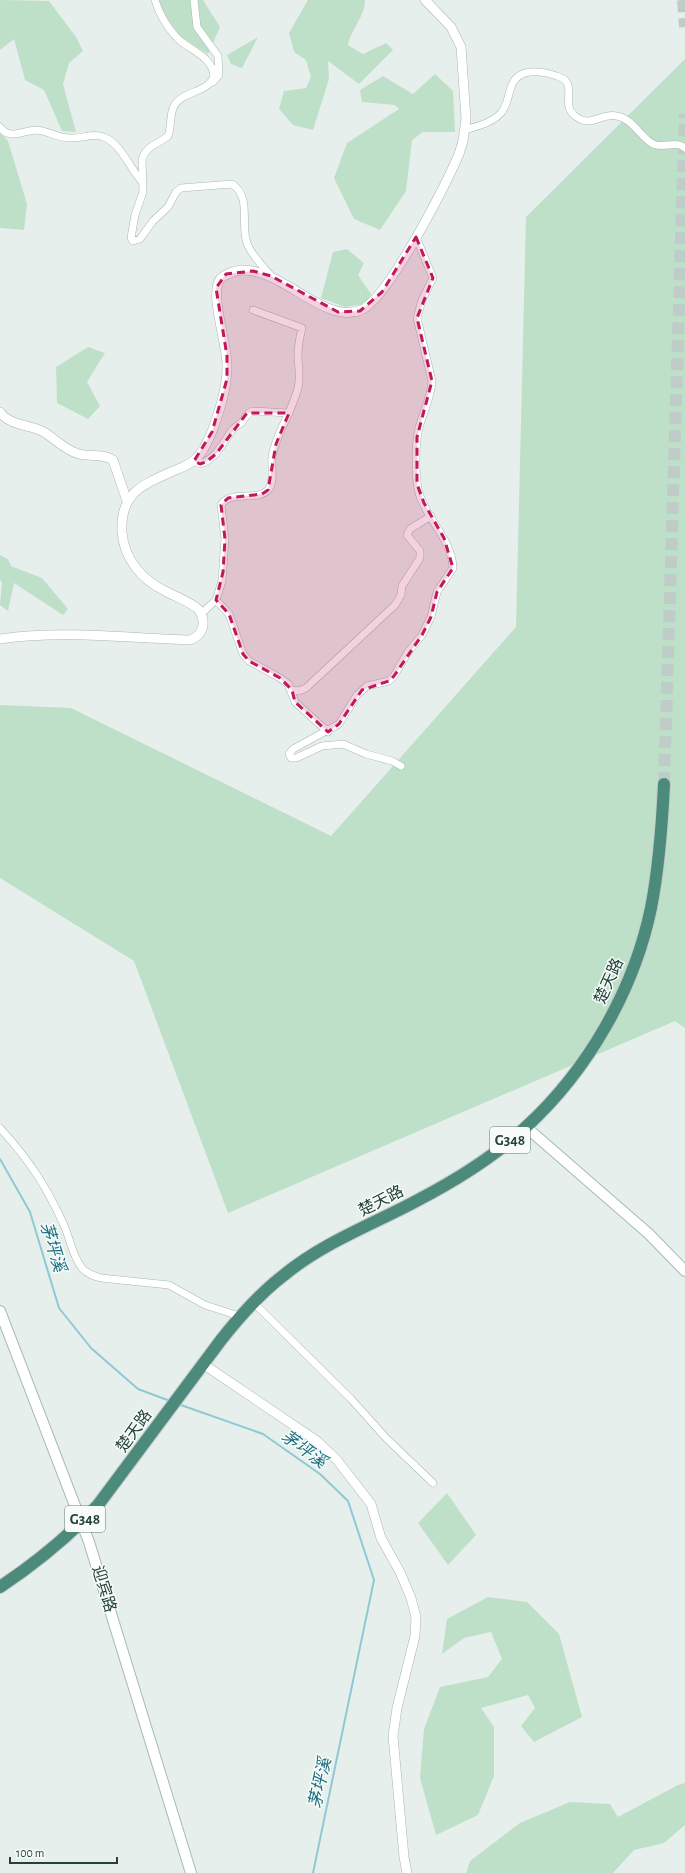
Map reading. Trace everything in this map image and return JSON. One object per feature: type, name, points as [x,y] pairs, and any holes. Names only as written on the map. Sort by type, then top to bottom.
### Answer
[{"type":"highway","name":"楚天路","points":[[0,1587],[48,1552],[82,1522],[114,1484],[239,1316],[253,1302],[285,1274],[310,1256],[447,1184],[474,1167],[526,1127],[549,1104],[587,1055],[616,1007],[632,971],[650,910],[656,878],[660,847],[664,784]]},
{"type":"main road","points":[[526,1127],[649,1234],[685,1271]]},
{"type":"main road","name":"迎宾路","points":[[0,1311],[82,1522],[96,1562],[191,1873]]},
{"type":"street","points":[[155,0],[163,19],[177,38],[210,63],[214,73],[211,83]]},
{"type":"street","points":[[194,0],[193,4],[197,27],[218,56],[217,79],[202,90],[179,100],[172,112],[168,136],[150,146],[144,155],[142,159],[142,198],[135,215],[131,234],[133,241],[140,239],[153,221],[168,207],[176,192],[181,188],[211,186],[227,183],[236,186],[241,195],[244,206],[247,242],[251,251],[271,276]]},
{"type":"street","points":[[0,639],[37,635],[63,635],[190,640],[195,638],[202,629],[204,624],[202,613],[194,606],[155,586],[132,563],[126,549],[122,533],[123,517],[128,501],[133,493],[141,487],[194,461],[201,453],[212,432],[227,379],[226,350],[215,294],[218,282],[226,274],[238,271],[253,271],[271,276],[331,309],[346,313],[360,311],[373,302],[382,292],[416,237],[459,154],[465,130],[466,118],[461,47],[458,36],[425,0]]},
{"type":"street","points":[[465,130],[496,118],[506,107],[515,79],[520,74],[534,71],[559,76],[568,82],[570,87],[568,107],[571,112],[579,118],[588,122],[616,115],[630,122],[654,144],[664,146],[674,144],[685,148]]},
{"type":"street","points":[[0,127],[4,132],[12,135],[36,130],[69,138],[98,135],[106,138],[119,148],[134,173],[143,184]]},
{"type":"street","points":[[401,766],[392,761],[366,754],[343,744],[328,744],[296,758],[290,756],[290,752],[293,749],[328,732],[339,724],[349,706],[362,690],[373,684],[390,681],[408,652],[422,635],[431,617],[437,592],[453,568],[452,557],[444,538],[419,494],[417,484],[417,437],[431,391],[432,381],[417,318],[422,300],[433,278],[416,237]]},
{"type":"street","points":[[202,613],[216,600],[224,572],[225,539],[221,505],[223,501],[228,498],[262,494],[268,490],[271,483],[272,457],[295,400],[300,380],[298,355],[302,328],[253,310]]},
{"type":"street","points":[[194,461],[200,464],[206,462],[216,454],[233,429],[241,424],[247,413],[252,411],[289,413]]},
{"type":"street","points":[[0,412],[11,422],[43,432],[74,452],[105,456],[113,460],[128,501]]},
{"type":"street","points":[[216,600],[229,614],[243,654],[249,660],[280,678],[292,690],[299,691],[306,688],[395,605],[401,595],[402,586],[420,558],[420,551],[407,535],[410,529],[431,516]]},
{"type":"street","points":[[292,690],[292,696],[295,702],[328,732]]},
{"type":"street","points":[[0,1128],[23,1153],[48,1190],[68,1233],[77,1261],[83,1270],[91,1276],[101,1278],[168,1285],[204,1305],[239,1316]]},
{"type":"street","points":[[253,1302],[351,1399],[386,1438],[433,1483]]},
{"type":"street","points":[[203,1364],[316,1441],[337,1460],[371,1504],[381,1538],[400,1572],[411,1598],[416,1617],[415,1636],[395,1718],[393,1736],[404,1857],[407,1873]]},
{"type":"highlighted area","points":[[416,237],[433,278],[417,318],[432,381],[417,437],[417,484],[424,503],[444,538],[453,568],[437,592],[431,617],[422,635],[394,676],[389,681],[362,690],[339,724],[328,732],[295,702],[292,690],[280,678],[249,661],[243,654],[229,614],[216,600],[223,572],[225,539],[221,505],[228,498],[262,494],[268,490],[276,444],[289,413],[247,413],[216,454],[206,462],[200,464],[194,461],[212,432],[227,379],[227,356],[216,288],[226,274],[253,271],[271,276],[338,312],[360,311],[382,292]]},
{"type":"green space","points":[[0,0],[49,1],[76,37],[83,51],[69,63],[63,84],[76,132],[62,131],[44,90],[25,80],[14,39],[0,50]]},
{"type":"green space","points":[[158,0],[203,0],[220,27],[208,54],[181,37],[164,14]]},
{"type":"green space","points":[[308,0],[365,0],[363,11],[348,45],[363,54],[386,43],[393,50],[359,84],[328,61],[329,79],[313,130],[293,125],[279,109],[284,91],[306,88],[311,77],[306,60],[294,52],[289,33]]},
{"type":"green space","points":[[258,37],[242,68],[231,64],[227,55]]},
{"type":"green space","points":[[685,59],[685,1028],[675,1021],[228,1213],[134,961],[0,878],[0,705],[71,708],[331,836],[516,627],[526,217]]},
{"type":"green space","points":[[435,74],[453,91],[455,132],[423,132],[412,140],[406,191],[380,230],[354,219],[334,178],[347,143],[399,109],[395,105],[362,102],[360,90],[383,76],[413,94]]},
{"type":"green space","points":[[0,133],[8,141],[27,204],[24,230],[0,228]]},
{"type":"green space","points":[[347,249],[364,263],[358,275],[371,294],[365,304],[345,307],[321,298],[333,252]]},
{"type":"green space","points":[[88,347],[105,353],[87,382],[100,406],[88,419],[57,403],[56,367]]},
{"type":"green space","points":[[0,555],[8,559],[11,566],[42,578],[68,609],[63,615],[14,583],[8,611],[0,605],[2,582],[0,580]]},
{"type":"green space","points":[[447,1493],[476,1535],[448,1565],[418,1523]]},
{"type":"green space","points":[[488,1597],[527,1602],[559,1634],[582,1717],[534,1742],[521,1726],[535,1708],[528,1695],[481,1708],[494,1727],[494,1776],[478,1815],[436,1835],[420,1778],[424,1729],[440,1687],[488,1677],[502,1659],[491,1632],[464,1638],[442,1654],[447,1619]]},
{"type":"green space","points":[[685,1783],[685,1825],[664,1843],[634,1850],[613,1873],[466,1873],[470,1861],[520,1823],[570,1802],[610,1804],[618,1817],[678,1785]]},
{"type":"waterway","name":"茅坪溪","points":[[0,1159],[30,1212],[59,1308],[91,1348],[138,1389],[170,1401]]},
{"type":"waterway","name":"茅坪溪","points":[[178,1404],[263,1434],[320,1474],[348,1501],[374,1580],[313,1873]]},
{"type":"tunnel","points":[[683,0],[685,27]]},
{"type":"tunnel","points":[[664,784],[685,114]]}]
